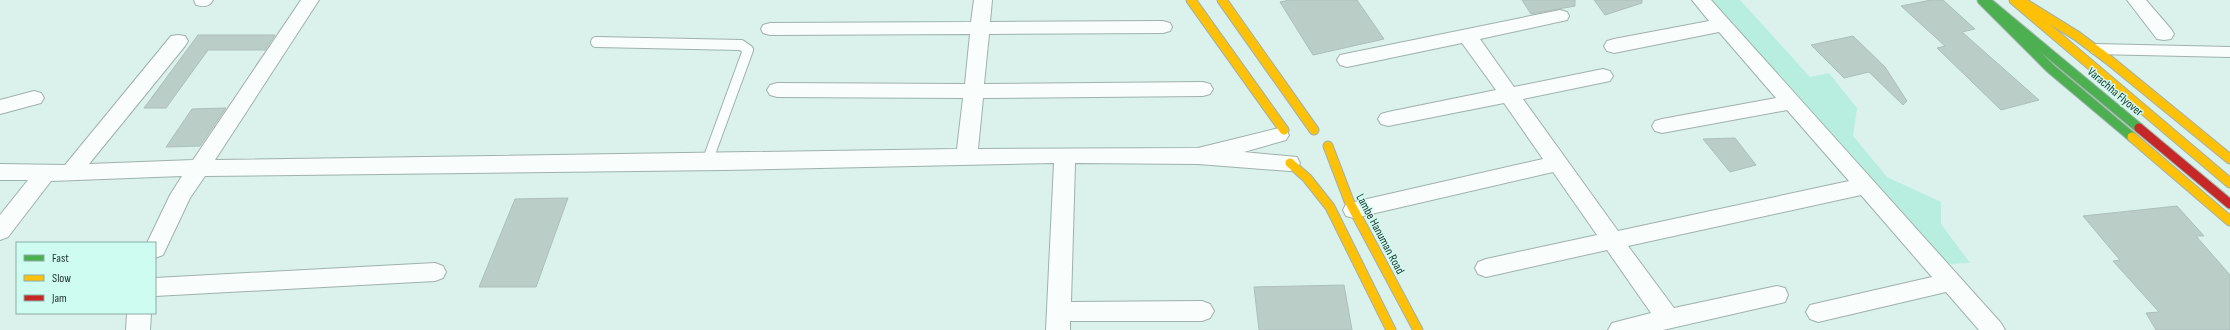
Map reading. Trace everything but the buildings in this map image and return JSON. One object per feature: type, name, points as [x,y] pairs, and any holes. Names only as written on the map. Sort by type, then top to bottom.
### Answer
[{"type":"main road","points":[[1191,0],[1288,143],[1307,178],[1330,207],[1391,330]]},
{"type":"main road","name":"Lambe Hanuman Road","points":[[1222,0],[1322,138],[1354,210],[1418,330]]},
{"type":"main road","points":[[1983,0],[2050,68],[2230,221]]},
{"type":"main road","name":"Varachha Flyover","points":[[1983,0],[2026,33],[2230,204]]},
{"type":"main road","name":"Varachha Flyover","points":[[2014,0],[2230,183]]},
{"type":"main road","points":[[2019,0],[2095,49],[2230,160]]},
{"type":"main road","points":[[1288,143],[1322,138],[1327,153],[1323,159]]},
{"type":"street","points":[[156,248],[182,195],[198,168],[310,0]]},
{"type":"street","points":[[967,157],[983,0]]},
{"type":"street","points":[[1700,0],[1863,186],[1993,330]]},
{"type":"street","points":[[2136,0],[2164,34]]},
{"type":"street","points":[[1347,60],[1560,16]]},
{"type":"street","points":[[1614,46],[1722,25]]},
{"type":"street","points":[[770,29],[1163,27]]},
{"type":"street","points":[[1467,35],[1614,240],[1668,319]]},
{"type":"street","points":[[70,173],[178,41]]},
{"type":"street","points":[[1388,119],[1603,76]]},
{"type":"street","points":[[777,90],[974,91],[1203,89]]},
{"type":"street","points":[[0,107],[34,98]]},
{"type":"street","points":[[1662,126],[1790,102]]},
{"type":"street","points":[[1198,156],[1288,143]]},
{"type":"street","points":[[0,172],[70,173],[198,168],[707,162],[1065,155],[1198,156],[1288,143]]},
{"type":"street","points":[[1065,155],[1054,325],[1202,311]]},
{"type":"street","points":[[1354,210],[1559,163]]},
{"type":"street","points":[[0,231],[46,172]]},
{"type":"street","points":[[1486,268],[1863,186]]},
{"type":"street","points":[[156,287],[435,272]]},
{"type":"street","points":[[1818,312],[1950,282]]},
{"type":"street","points":[[1620,330],[1777,295]]},
{"type":"street","points":[[138,330],[139,314]]},
{"type":"lane","points":[[596,42],[741,44],[746,47],[748,50],[707,162]]},
{"type":"lane","points":[[2095,49],[2230,52]]},
{"type":"green space","points":[[1707,0],[1740,0],[1810,77],[1829,73],[1857,108],[1853,136],[1887,177],[1941,202],[1941,224],[1970,263],[1944,264]]},
{"type":"traffic: fast","points":[[1982,0],[2050,68],[2132,137]]},
{"type":"traffic: fast","points":[[1985,0],[2139,128]]},
{"type":"traffic: slow","points":[[1191,0],[1284,130]]},
{"type":"traffic: slow","points":[[1222,0],[1314,130]]},
{"type":"traffic: slow","points":[[2014,0],[2230,183]]},
{"type":"traffic: slow","points":[[2019,0],[2077,36],[2109,60],[2230,159]]},
{"type":"traffic: slow","points":[[2132,137],[2230,221]]},
{"type":"traffic: slow","points":[[1328,146],[1349,201],[1418,330]]},
{"type":"traffic: slow","points":[[1290,163],[1307,178],[1330,207],[1391,330]]},
{"type":"traffic: jam","points":[[2139,128],[2230,204]]}]
